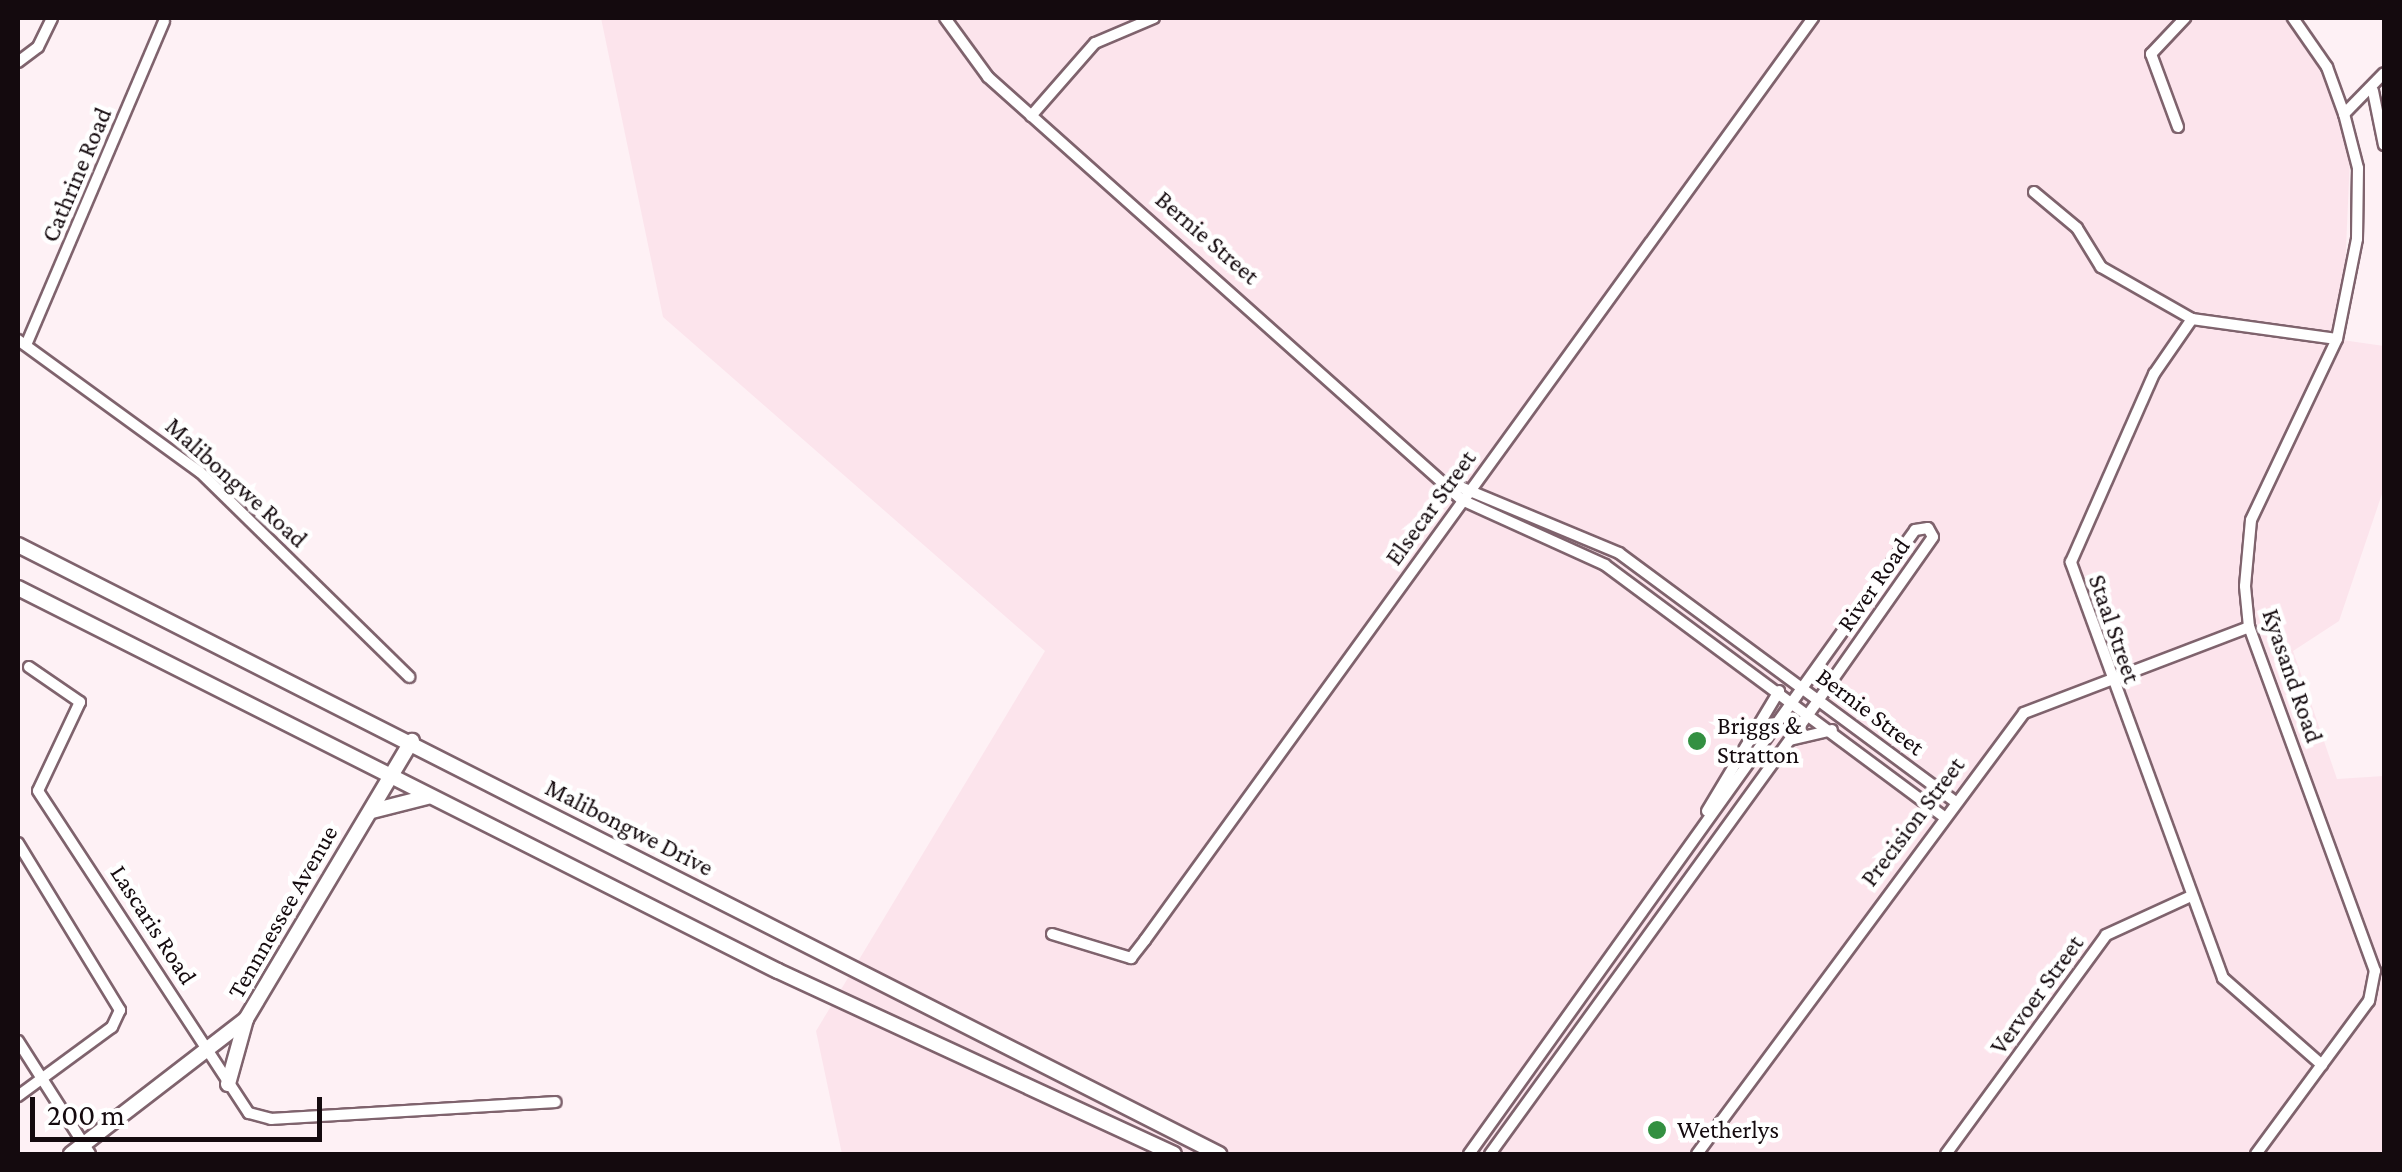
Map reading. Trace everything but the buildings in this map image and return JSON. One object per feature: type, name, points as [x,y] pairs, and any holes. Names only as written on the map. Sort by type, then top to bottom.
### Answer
[{"type":"main road","name":"Malibongwe Drive","points":[[18,546],[412,741],[1219,1154]]},
{"type":"main road","points":[[18,588],[794,979],[1174,1154]]},
{"type":"main road","name":"Tennnessee Avenue","points":[[71,1154],[87,1149],[246,1018],[412,741]]},
{"type":"main road","points":[[365,816],[394,798],[432,796]]},
{"type":"main road","points":[[228,1084],[246,1018]]},
{"type":"street","points":[[18,62],[38,47],[52,18]]},
{"type":"street","name":"Bernie Street","points":[[945,18],[978,68],[1452,483],[1462,500],[1600,562],[1833,730],[1942,815]]},
{"type":"street","points":[[1031,116],[1095,43],[1154,18]]},
{"type":"street","name":"Elsecar Street","points":[[1052,934],[1130,958],[1813,18]]},
{"type":"street","points":[[2178,127],[2150,54],[2184,18]]},
{"type":"street","name":"Kyasand Road","points":[[2256,1154],[2369,1000],[2373,956],[2249,627],[2251,520],[2338,339],[2360,182],[2328,67],[2293,18]]},
{"type":"street","name":"Cathrine Road","points":[[22,343],[164,21]]},
{"type":"street","points":[[2344,114],[2373,91],[2384,74]]},
{"type":"street","points":[[2373,91],[2384,145]]},
{"type":"street","points":[[2034,192],[2077,228],[2102,267],[2192,319],[2338,339]]},
{"type":"street","name":"Staal Street","points":[[2192,319],[2154,374],[2072,554],[2108,676],[2190,896],[2232,992],[2322,1064]]},
{"type":"street","name":"Malibongwe Road","points":[[22,343],[200,472],[409,676]]},
{"type":"street","name":"Bernie Street","points":[[1452,483],[1473,485],[1609,547],[1820,698],[1953,800]]},
{"type":"street","name":"River Road","points":[[1470,1154],[1915,530],[1928,528],[1933,536],[1820,698],[1490,1154]]},
{"type":"street","name":"Precision Street","points":[[1696,1154],[1953,800],[2024,713],[2108,676],[2249,627]]},
{"type":"street","name":"Lascaris Road","points":[[29,667],[80,702],[38,791],[249,1113],[266,1119],[555,1102]]},
{"type":"street","points":[[1701,826],[1779,691]]},
{"type":"street","points":[[1788,740],[1833,730]]},
{"type":"street","points":[[18,843],[120,1006],[112,1027],[18,1096]]},
{"type":"street","name":"Vervoer Street","points":[[1946,1154],[2106,934],[2190,896]]},
{"type":"street","points":[[18,1041],[87,1149]]},
{"type":"shaded area","points":[[601,18],[2290,18],[2333,88],[2350,157],[2342,340],[2384,346],[2384,488],[2339,621],[2293,651],[2337,779],[2384,776],[2384,1154],[842,1154],[816,1031],[1045,651],[663,317]]},
{"type":"place","name":"Briggs & Stratton","points":[[1697,741]]},
{"type":"place","name":"Wetherlys","points":[[1657,1130]]}]
